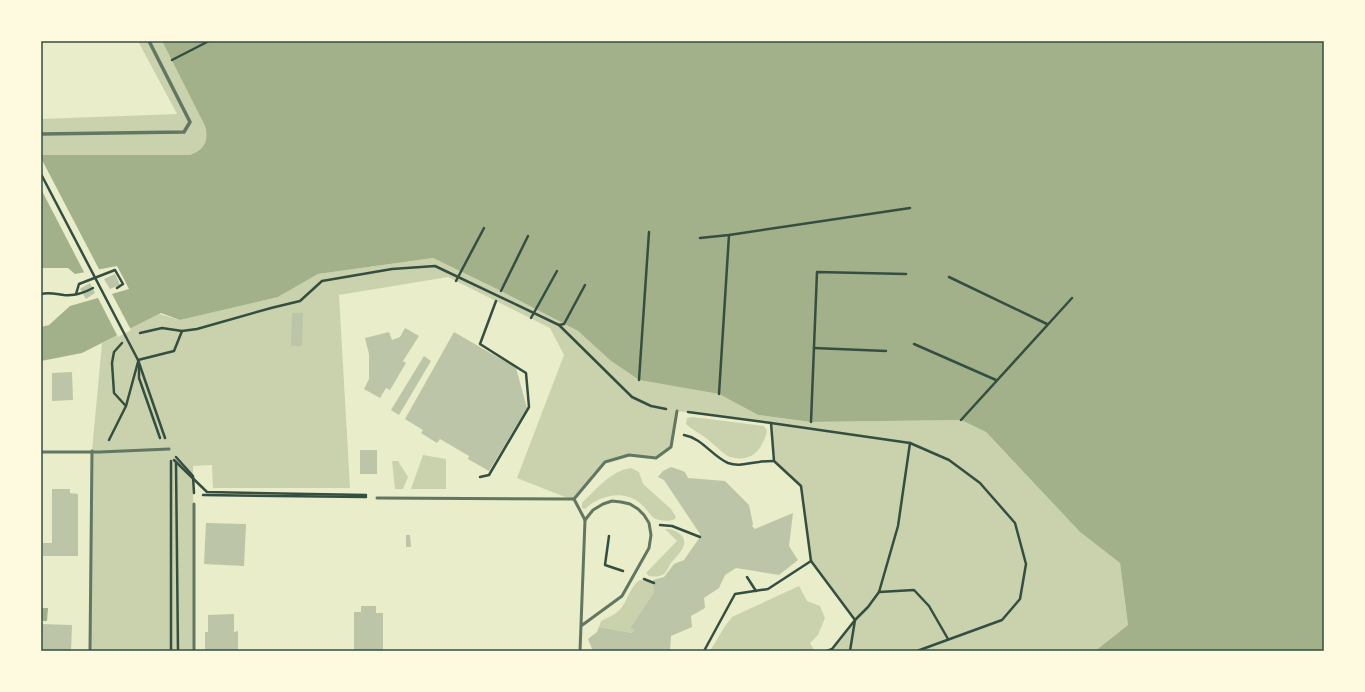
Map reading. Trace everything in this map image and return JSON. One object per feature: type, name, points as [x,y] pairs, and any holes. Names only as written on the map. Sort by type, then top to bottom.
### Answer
[{"type":"street","points":[[41,134],[184,132],[190,122],[149,41]]},
{"type":"lane","points":[[574,499],[604,462],[629,455],[656,458],[671,447],[677,411]]},
{"type":"lane","points":[[41,452],[100,452],[169,449]]},
{"type":"lane","points":[[90,651],[92,451]]},
{"type":"lane","points":[[377,498],[574,499]]},
{"type":"lane","points":[[574,499],[585,520],[580,651]]},
{"type":"lane","points":[[582,626],[622,596],[649,548],[651,535],[649,523],[644,515],[630,504],[612,501],[593,510],[585,520]]},
{"type":"lane","points":[[194,504],[194,651]]},
{"type":"path","points":[[172,61],[209,41]]},
{"type":"path","points":[[41,174],[138,360],[169,449],[193,477],[194,495],[377,498]]},
{"type":"path","points":[[700,238],[729,236],[910,208]]},
{"type":"path","points":[[456,281],[484,228]]},
{"type":"path","points":[[639,380],[649,232]]},
{"type":"path","points":[[501,291],[528,236]]},
{"type":"path","points":[[719,394],[729,236]]},
{"type":"path","points":[[76,294],[79,284],[115,270],[123,284],[117,288]]},
{"type":"path","points":[[531,318],[557,271]]},
{"type":"path","points":[[812,422],[817,272],[906,274]]},
{"type":"path","points":[[949,277],[1047,324]]},
{"type":"path","points":[[559,325],[564,324],[585,285]]},
{"type":"path","points":[[41,294],[48,292],[66,295],[76,294],[83,293],[93,288]]},
{"type":"path","points":[[961,420],[1072,298]]},
{"type":"path","points":[[480,477],[489,475],[529,406],[526,373],[480,344],[496,301]]},
{"type":"path","points":[[138,360],[174,351],[182,331],[162,328],[140,333]]},
{"type":"path","points":[[122,343],[114,352],[112,363],[114,393],[126,406]]},
{"type":"path","points":[[914,344],[996,380]]},
{"type":"path","points":[[814,348],[886,351]]},
{"type":"path","points":[[104,451],[126,406],[138,360]]},
{"type":"path","points":[[138,360],[139,378],[164,450]]},
{"type":"path","points":[[772,423],[774,461],[801,486],[812,562],[855,620],[850,651]]},
{"type":"path","points":[[674,434],[690,436],[704,444],[718,457],[729,463],[742,465],[774,461]]},
{"type":"path","points":[[828,651],[832,649],[879,592],[898,526],[910,443]]},
{"type":"path","points":[[171,651],[171,456],[212,495]]},
{"type":"path","points":[[175,457],[178,651]]},
{"type":"path","points":[[209,492],[373,495]]},
{"type":"path","points":[[659,525],[672,526],[700,537]]},
{"type":"path","points":[[609,536],[605,565],[612,566]]},
{"type":"path","points":[[704,651],[735,594],[768,589],[812,562]]},
{"type":"path","points":[[747,577],[756,591]]},
{"type":"path","points":[[648,580],[654,582]]},
{"type":"path","points":[[879,592],[914,590],[929,606],[948,639]]},
{"type":"shaded area","points":[[138,41],[162,41],[205,126],[206,141],[202,147],[190,155],[41,155],[41,119],[177,114]]},
{"type":"shaded area","points":[[162,41],[1324,41],[1324,651],[1095,651],[1128,625],[1120,563],[1080,532],[986,432],[961,420],[811,422],[758,415],[719,394],[639,380],[611,361],[578,331],[433,258],[318,274],[278,297],[180,320],[161,313],[82,353],[41,361],[41,327],[49,325],[70,306],[129,289],[117,266],[75,274],[68,268],[41,268],[41,155],[190,155],[199,150],[206,141],[205,126]]},
{"type":"shaded area","points":[[433,258],[578,331],[611,361],[639,380],[719,394],[758,415],[811,422],[961,420],[986,432],[1080,532],[1120,563],[1128,625],[1095,651],[827,651],[832,649],[855,620],[811,561],[801,486],[774,461],[771,423],[677,411],[671,447],[656,458],[629,455],[605,462],[574,499],[570,499],[517,478],[564,355],[550,328],[448,277],[339,295],[350,488],[213,488],[212,465],[193,466],[194,651],[90,651],[92,451],[102,343],[159,314],[180,320],[278,297],[318,274]]},
{"type":"shaded area","points":[[693,417],[764,426],[767,431],[757,452],[742,458],[729,457],[686,424],[687,418]]},
{"type":"shaded area","points":[[423,455],[446,459],[446,489],[411,489]]},
{"type":"shaded area","points":[[392,461],[398,461],[408,477],[403,489],[395,489]]},
{"type":"shaded area","points":[[631,468],[639,472],[643,484],[671,509],[676,517],[675,519],[667,521],[656,519],[634,499],[620,495],[605,497],[591,504],[585,509],[582,508],[582,503],[604,481],[623,470]]},
{"type":"shaded area","points":[[665,529],[673,530],[680,534],[683,538],[684,545],[680,553],[664,574],[661,576],[649,576],[646,573],[677,541]]},
{"type":"shaded area","points":[[640,580],[648,581],[654,584],[654,592],[630,628],[634,630],[632,633],[599,627],[601,621],[618,612],[634,585]]},
{"type":"shaded area","points":[[799,586],[807,601],[820,606],[825,618],[818,635],[810,643],[814,650],[710,651],[732,617]]},
{"type":"shaded area","points":[[41,608],[48,608],[47,621],[41,621]]},
{"type":"pier","points":[[41,158],[100,271],[85,274],[41,189]]},
{"type":"pier","points":[[111,292],[131,330],[118,337],[97,296]]},
{"type":"building","points":[[115,274],[120,285],[110,289],[104,279]]},
{"type":"building","points":[[90,283],[95,293],[86,299],[80,289]]},
{"type":"building","points":[[292,313],[303,313],[302,346],[291,346]]},
{"type":"building","points":[[405,328],[419,336],[403,361],[406,363],[390,390],[386,388],[380,398],[364,389],[369,379],[369,354],[365,338],[389,332],[392,340],[400,337]]},
{"type":"building","points":[[454,332],[516,368],[527,408],[489,471],[468,459],[469,456],[440,439],[437,443],[421,433],[423,430],[405,419]]},
{"type":"building","points":[[424,356],[431,361],[399,415],[391,410]]},
{"type":"building","points":[[72,372],[73,400],[52,401],[52,373]]},
{"type":"building","points":[[360,450],[377,450],[377,474],[360,474]]},
{"type":"building","points":[[671,467],[685,472],[688,478],[725,481],[749,505],[753,524],[752,526],[755,529],[793,513],[789,546],[798,560],[779,575],[736,568],[725,575],[719,588],[704,598],[705,608],[691,616],[692,627],[671,636],[670,651],[593,651],[588,639],[597,632],[599,627],[632,633],[634,630],[630,628],[654,592],[653,580],[664,577],[674,564],[684,560],[700,537],[700,534],[664,480],[658,477],[663,471]]},
{"type":"building","points":[[52,489],[70,489],[70,493],[78,494],[78,556],[43,556],[43,543],[52,543]]},
{"type":"building","points":[[206,523],[246,524],[244,566],[204,564]]},
{"type":"building","points":[[406,535],[410,535],[411,547],[406,547]]},
{"type":"building","points":[[361,606],[376,606],[376,613],[383,613],[383,650],[354,650],[354,612],[361,612]]},
{"type":"building","points":[[234,614],[234,632],[238,631],[238,651],[205,651],[205,632],[208,632],[208,615]]},
{"type":"building","points":[[41,624],[72,625],[71,651],[41,651]]}]
